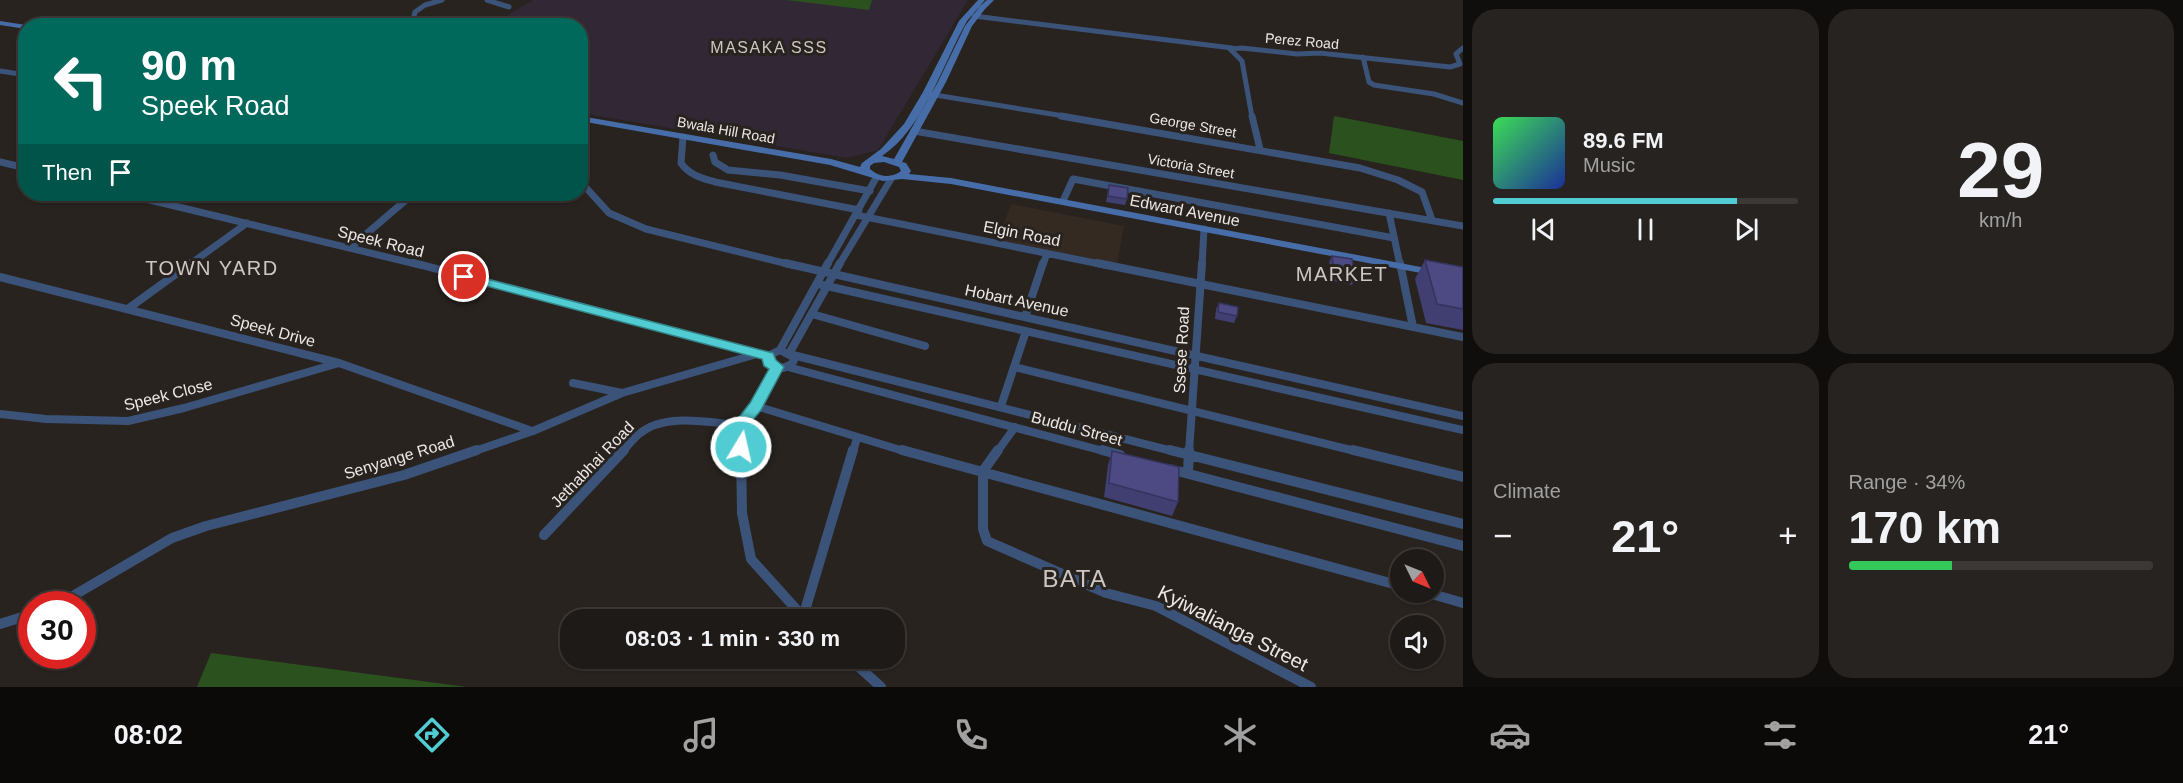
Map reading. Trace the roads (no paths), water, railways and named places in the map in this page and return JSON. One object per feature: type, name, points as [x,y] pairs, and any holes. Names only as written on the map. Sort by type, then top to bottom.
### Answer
[{"type":"street","points":[[416,18],[415,12],[425,5],[442,0]]},
{"type":"street","points":[[487,0],[509,7]]},
{"type":"street","points":[[868,165],[882,154],[904,128],[960,27],[976,4],[982,0]]},
{"type":"street","points":[[900,163],[914,131],[935,95],[974,16],[991,0]]},
{"type":"street","name":"Perez Road","points":[[974,16],[1232,48],[1363,57],[1450,67],[1460,64],[1456,56],[1463,48]]},
{"type":"street","points":[[0,23],[18,26]]},
{"type":"street","points":[[1232,48],[1230,50],[1242,61],[1249,105],[1260,149]]},
{"type":"street","points":[[1363,57],[1369,82],[1374,85],[1434,94],[1463,104]]},
{"type":"street","points":[[0,71],[18,74]]},
{"type":"street","name":"George Street","points":[[925,93],[1260,149],[1359,168],[1406,183],[1425,196],[1432,220]]},
{"type":"street","name":"Bwala Hill Road","points":[[588,119],[831,162],[868,165]]},
{"type":"street","name":"Victoria Street","points":[[914,131],[1463,226]]},
{"type":"street","name":"Elgin Road","points":[[682,137],[680,157],[685,168],[699,177],[715,182],[858,212],[866,217],[1181,280],[1463,342]]},
{"type":"street","points":[[713,155],[715,162],[728,170],[780,174],[870,191]]},
{"type":"street","points":[[868,165],[885,159],[951,181]]},
{"type":"street","points":[[0,162],[18,166]]},
{"type":"street","points":[[828,274],[896,177],[906,171],[900,163]]},
{"type":"street","points":[[0,170],[10,164]]},
{"type":"street","name":"Edward Avenue","points":[[868,165],[876,177],[951,181],[1463,278]]},
{"type":"street","points":[[797,609],[751,559],[742,513],[741,425],[782,367],[794,362],[791,354],[876,177]]},
{"type":"street","points":[[1063,201],[1072,179],[1394,238]]},
{"type":"street","name":"Hobart Avenue","points":[[588,190],[609,213],[646,229],[828,274],[1195,354],[1463,416]]},
{"type":"street","name":"Speek Road","points":[[154,201],[351,247],[768,356]]},
{"type":"street","points":[[351,247],[405,201]]},
{"type":"street","points":[[1389,213],[1413,327]]},
{"type":"street","points":[[129,308],[247,223]]},
{"type":"street","name":"Ssese Road","points":[[1188,473],[1204,229]]},
{"type":"street","points":[[1025,316],[1047,253]]},
{"type":"street","name":"Speek Drive","points":[[0,278],[129,308],[339,363],[533,431]]},
{"type":"street","points":[[782,367],[769,363],[768,356],[780,350],[823,285]]},
{"type":"street","name":"Hobart Avenue","points":[[823,285],[1463,430]]},
{"type":"street","name":"Elgin Road","points":[[1200,285],[1463,337]]},
{"type":"street","points":[[812,314],[925,346]]},
{"type":"street","points":[[1001,406],[1026,331]]},
{"type":"street","points":[[780,350],[1463,524]]},
{"type":"street","name":"Senyange Road","points":[[81,591],[172,538],[206,526],[404,475],[533,431],[622,393],[757,354]]},
{"type":"street","name":"Speek Close","points":[[0,414],[46,419],[128,421],[184,408],[339,363]]},
{"type":"street","name":"Buddu Street","points":[[782,367],[1130,458]]},
{"type":"street","points":[[1014,367],[1463,477]]},
{"type":"street","points":[[573,383],[622,393]]},
{"type":"street","points":[[756,406],[857,438],[1390,583]]},
{"type":"street","name":"Jethabhai Road","points":[[544,535],[640,433],[656,423],[673,420],[741,425]]},
{"type":"street","points":[[983,471],[1015,428]]},
{"type":"street","points":[[808,609],[857,438]]},
{"type":"street","points":[[1165,467],[1463,546]]},
{"type":"street","name":"Kyiwalianga Street","points":[[983,471],[983,529],[987,541],[1106,592],[1156,606],[1311,687]]},
{"type":"street","points":[[1444,598],[1463,603]]},
{"type":"street","points":[[0,624],[18,618]]},
{"type":"street","points":[[861,669],[881,687]]},
{"type":"district","name":"MASAKA SSS","points":[[769,47]]},
{"type":"district","name":"TOWN YARD","points":[[212,268]]},
{"type":"district","name":"MARKET","points":[[1342,274]]},
{"type":"district","name":"BATA","points":[[1075,579]]}]
